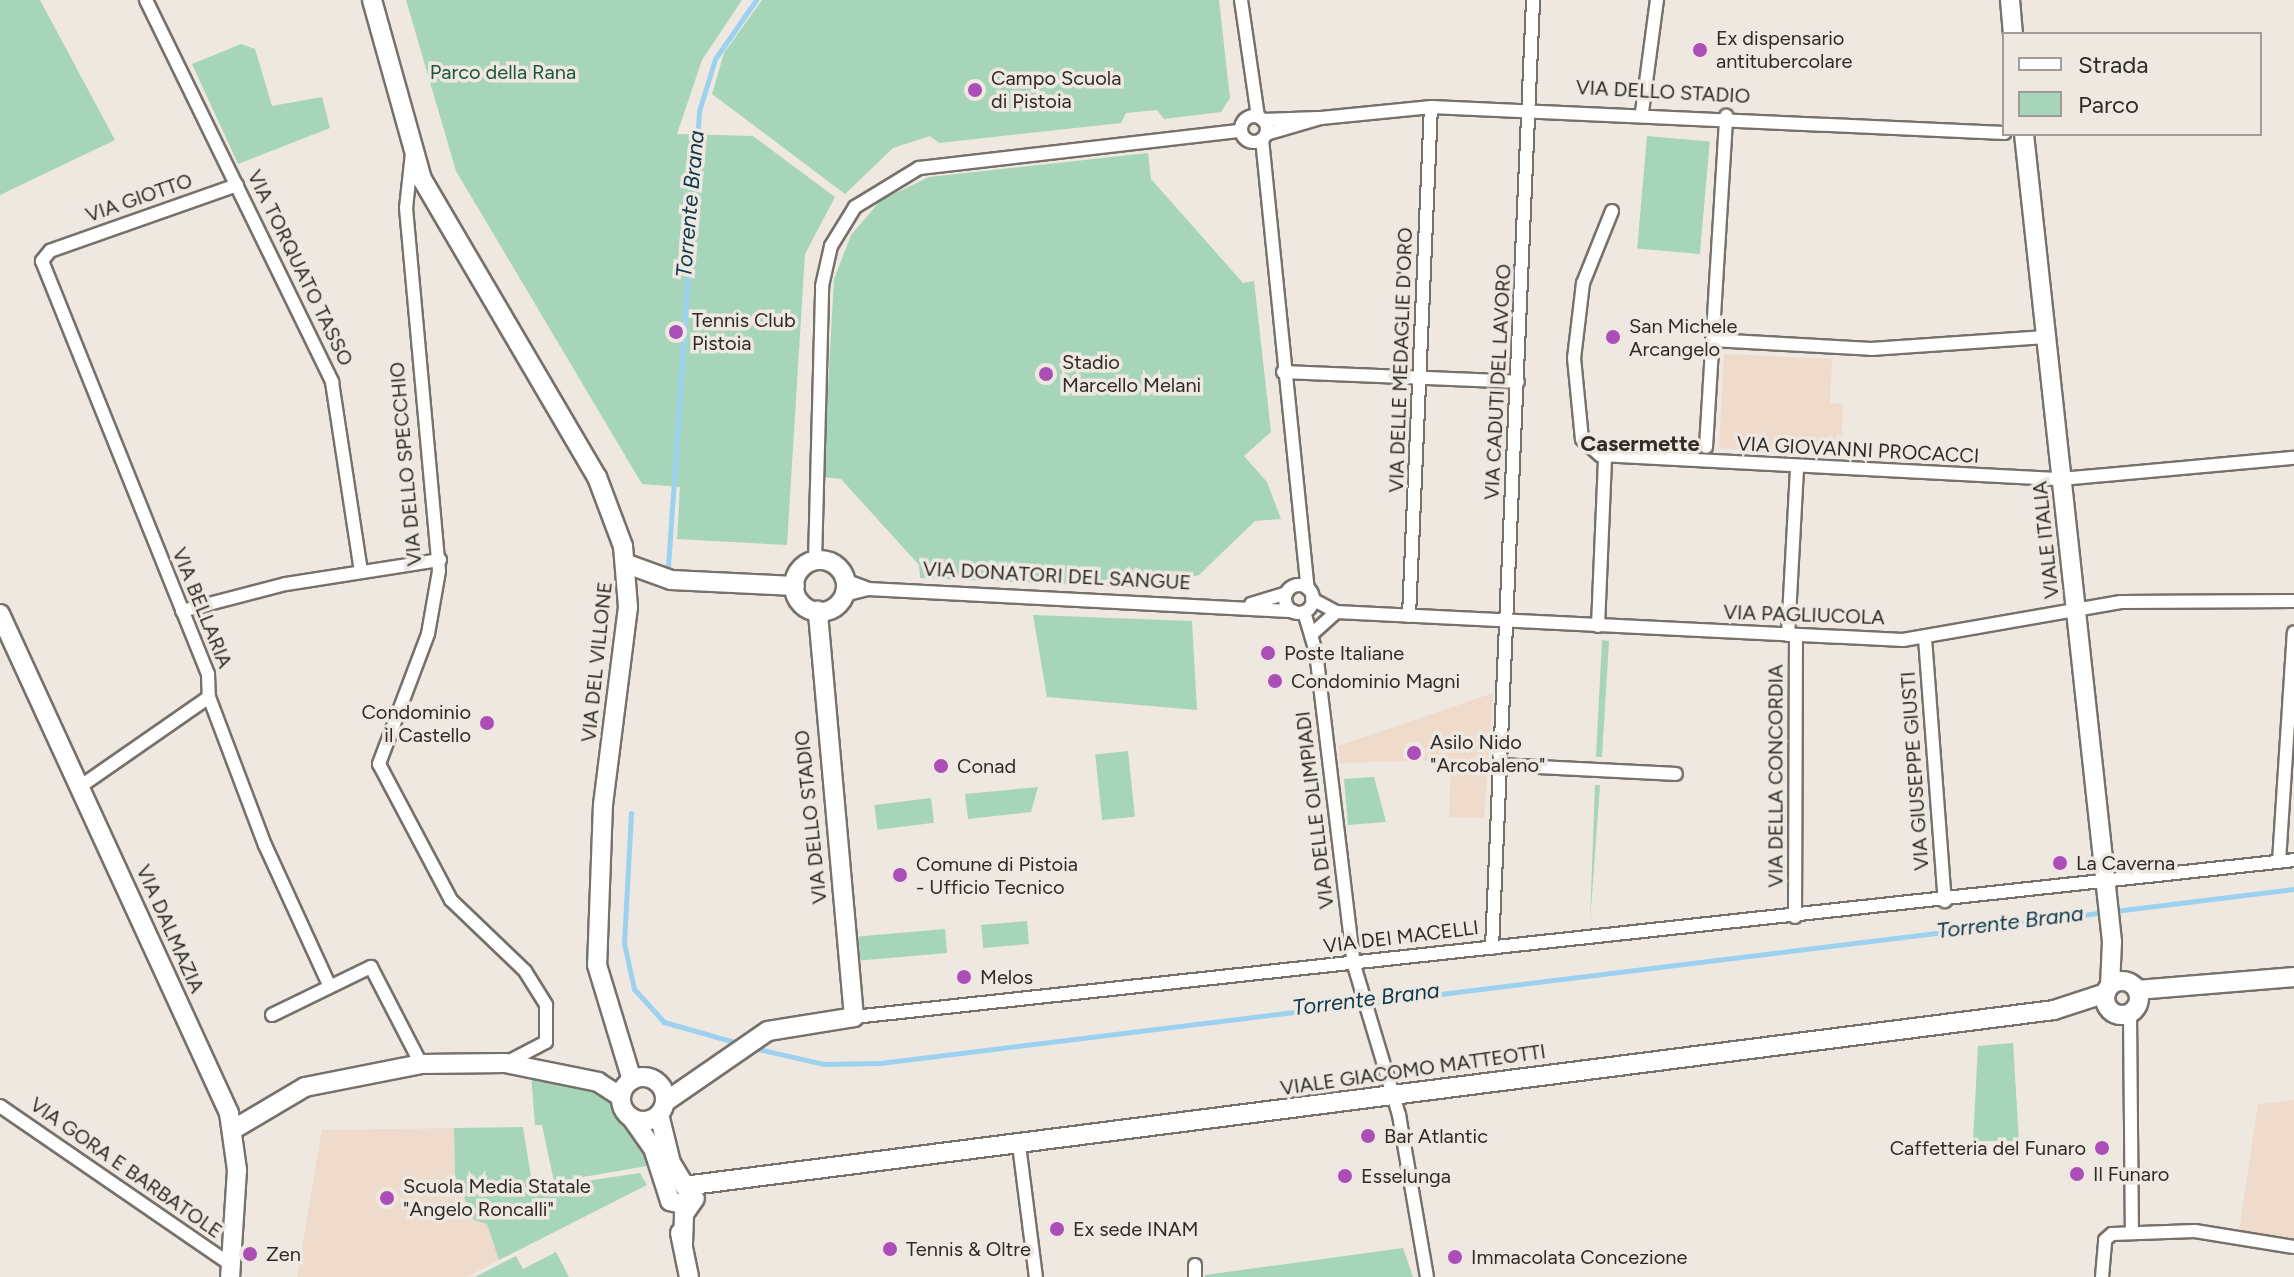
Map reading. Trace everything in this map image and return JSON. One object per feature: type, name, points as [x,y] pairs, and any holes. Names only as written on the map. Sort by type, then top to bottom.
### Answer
[{"type":"street","name":"VIA TORQUATO TASSO","points":[[146,0],[332,382],[361,572]]},
{"type":"street","name":"VIA DEL VILLONE","points":[[372,0],[412,153],[443,221],[604,489],[627,564],[628,592],[603,804],[596,955],[601,994],[632,1080]]},
{"type":"street","points":[[1241,0],[1252,95],[1256,118],[1264,136],[1283,372],[1310,594],[1299,612]]},
{"type":"street","name":"VIA CADUTI DEL LAVORO","points":[[1492,948],[1533,0]]},
{"type":"street","points":[[1642,112],[1657,0]]},
{"type":"street","points":[[2010,0],[2013,32]]},
{"type":"street","name":"VIA DELLO STADIO","points":[[1256,118],[1321,118],[1431,107],[1530,108],[2002,133]]},
{"type":"street","name":"VIA DELLE MEDAGLIE D'ORO","points":[[1409,616],[1431,107]]},
{"type":"street","points":[[1706,447],[1726,116]]},
{"type":"street","points":[[795,586],[815,561],[822,286],[831,246],[855,207],[919,168],[1241,131],[1256,118]]},
{"type":"street","name":"VIA DELLO STADIO","points":[[1264,136],[1321,118]]},
{"type":"street","points":[[1241,131],[1250,141],[1264,136]]},
{"type":"street","name":"VIALE ITALIA","points":[[2023,136],[2106,891],[2123,997]]},
{"type":"street","name":"VIA DELLO SPECCHIO","points":[[412,153],[406,208],[440,560],[428,634],[381,750],[380,771],[451,900],[525,971],[546,1005],[546,1042],[505,1063]]},
{"type":"street","name":"VIA GIOTTO","points":[[54,249],[237,185]]},
{"type":"street","points":[[1598,626],[1605,457],[1582,439],[1574,358],[1583,283],[1612,211]]},
{"type":"street","name":"VIA BELLARIA","points":[[54,249],[44,266],[182,611],[209,697],[329,985]]},
{"type":"street","points":[[1712,340],[1871,349],[2046,337]]},
{"type":"street","points":[[1283,372],[1518,382]]},
{"type":"street","name":"VIA GIOVANNI PROCACCI","points":[[1605,457],[2061,479],[2294,458]]},
{"type":"street","name":"VIA DELLA CONCORDIA","points":[[1795,917],[1792,636],[1797,468]]},
{"type":"street","points":[[182,611],[361,572],[440,560]]},
{"type":"street","points":[[795,586],[803,605],[818,611],[845,588],[837,566],[815,561]]},
{"type":"street","points":[[627,564],[671,580],[795,586]]},
{"type":"street","points":[[628,592],[671,580]]},
{"type":"street","name":"VIA DONATORI DEL SANGUE","points":[[845,588],[1244,606],[1299,612]]},
{"type":"street","name":"VIA DONATORI DEL SANGUE","points":[[1244,606],[1286,593],[1310,594]]},
{"type":"street","name":"VIA DELLE OLIMPIADI","points":[[1286,593],[1313,633],[1354,965],[1394,1096],[1427,1277]]},
{"type":"street","name":"VIA PAGLIUCOLA","points":[[1310,594],[1336,612],[1792,636],[1925,638],[2121,602],[2294,601]]},
{"type":"street","name":"VIA DELLO STADIO","points":[[818,611],[854,1017]]},
{"type":"street","points":[[1313,633],[1336,612]]},
{"type":"street","name":"VIA DALMAZIA","points":[[0,614],[81,786],[234,1129],[230,1270]]},
{"type":"street","points":[[2279,862],[2294,632]]},
{"type":"street","name":"VIA GIUSEPPE GIUSTI","points":[[1925,638],[1945,901]]},
{"type":"street","points":[[81,786],[209,697]]},
{"type":"street","points":[[1500,765],[1676,774]]},
{"type":"street","name":"VIA DEI MACELLI","points":[[662,1108],[768,1031],[854,1017],[1945,901],[2106,891],[2294,860]]},
{"type":"street","points":[[272,1015],[367,967],[421,1064]]},
{"type":"street","name":"VIALE GIACOMO MATTEOTTI","points":[[682,1197],[779,1177],[2054,1010],[2123,997],[2294,977]]},
{"type":"street","points":[[2123,997],[2132,1232]]},
{"type":"street","name":"VIA DELLO SPECCHIO","points":[[234,1129],[305,1087],[421,1064],[505,1063],[598,1082],[621,1097]]},
{"type":"street","points":[[682,1197],[621,1097],[632,1080],[653,1080],[662,1108],[682,1197],[683,1244],[689,1277]]},
{"type":"street","name":"VIA GORA E BARBATOLE","points":[[0,1106],[230,1270]]},
{"type":"street","points":[[631,1117],[662,1108]]},
{"type":"street","points":[[1019,1145],[1036,1277]]},
{"type":"street","points":[[2102,1277],[2106,1238],[2132,1232],[2195,1231],[2294,1247]]},
{"type":"shaded area","points":[[1724,354],[1832,359],[1830,403],[1843,404],[1841,454],[1719,448]]},
{"type":"shaded area","name":"Asilo Nido \"Arcobaleno\"","points":[[1493,693],[1484,818],[1449,817],[1451,760],[1340,763],[1338,746]]},
{"type":"shaded area","points":[[2294,1100],[2294,1241],[2239,1232],[2258,1104]]},
{"type":"shaded area","name":"Scuola Media Statale \"Angelo Roncalli\"","points":[[454,1128],[455,1176],[487,1224],[499,1260],[467,1277],[297,1277],[322,1130]]},
{"type":"green space","points":[[0,0],[40,0],[115,140],[0,195]]},
{"type":"green space","name":"Tennis Club Pistoia","points":[[406,0],[742,0],[702,60],[677,134],[753,136],[835,197],[805,254],[787,545],[677,539],[680,487],[642,484],[456,171]]},
{"type":"green space","name":"Campo Scuola di Pistoia","points":[[762,0],[1219,0],[1230,98],[1221,112],[1164,119],[1157,110],[1126,113],[1121,123],[939,143],[930,136],[893,148],[845,194],[712,94],[724,53]]},
{"type":"green space","points":[[241,44],[255,49],[272,106],[322,97],[330,128],[238,164],[192,64]]},
{"type":"green space","points":[[1647,136],[1710,141],[1700,254],[1637,249]]},
{"type":"green space","name":"Stadio Marcello Melani","points":[[1148,153],[1151,179],[1243,283],[1254,281],[1271,432],[1244,456],[1267,482],[1281,519],[1255,521],[1199,575],[1152,588],[920,578],[919,565],[841,479],[823,477],[834,279],[851,235],[881,200],[929,177]]},
{"type":"green space","points":[[1033,615],[1192,621],[1197,710],[1047,697]]},
{"type":"green space","points":[[1602,640],[1609,641],[1602,757],[1596,757]]},
{"type":"green space","points":[[1128,751],[1135,817],[1102,820],[1095,754]]},
{"type":"green space","points":[[1374,777],[1386,822],[1348,825],[1344,779]]},
{"type":"green space","points":[[1595,785],[1600,785],[1590,922]]},
{"type":"green space","points":[[1038,787],[1031,812],[968,819],[965,794]]},
{"type":"green space","points":[[931,798],[934,823],[877,830],[874,805]]},
{"type":"green space","points":[[1027,921],[1029,944],[983,948],[981,925]]},
{"type":"green space","points":[[945,929],[947,953],[860,960],[858,937]]},
{"type":"green space","points":[[2013,1043],[2019,1141],[1973,1141],[1978,1046]]},
{"type":"green space","points":[[531,1074],[595,1090],[634,1115],[653,1165],[554,1182],[542,1125],[535,1125]]},
{"type":"green space","points":[[523,1127],[533,1189],[640,1173],[647,1185],[499,1260],[487,1224],[474,1220],[455,1176],[454,1128]]},
{"type":"green space","points":[[1403,1248],[1413,1277],[1205,1277],[1205,1275]]},
{"type":"green space","points":[[556,1252],[569,1277],[475,1277],[516,1256],[523,1269]]},
{"type":"waterway","name":"Torrente Brana","points":[[668,567],[699,111],[715,59],[756,0]]},
{"type":"waterway","name":"Torrente Brana","points":[[631,813],[624,943],[634,989],[664,1022],[741,1044]]},
{"type":"waterway","name":"Torrente Brana","points":[[754,1048],[824,1064],[880,1063],[2294,889]]},
{"type":"place","name":"Ex dispensario antitubercolare","points":[[1700,50]]},
{"type":"place","name":"Campo Scuola di Pistoia","points":[[975,90]]},
{"type":"place","name":"Tennis Club Pistoia","points":[[676,332]]},
{"type":"place","name":"San Michele Arcangelo","points":[[1613,337]]},
{"type":"place","name":"Stadio Marcello Melani","points":[[1046,374]]},
{"type":"place","name":"Poste Italiane","points":[[1268,653]]},
{"type":"place","name":"Condominio Magni","points":[[1275,681]]},
{"type":"place","name":"Condominio il Castello","points":[[487,723]]},
{"type":"place","name":"Asilo Nido \"Arcobaleno\"","points":[[1414,753]]},
{"type":"place","name":"Conad","points":[[941,766]]},
{"type":"place","name":"La Caverna","points":[[2060,863]]},
{"type":"place","name":"Comune di Pistoia - Ufficio Tecnico","points":[[900,875]]},
{"type":"place","name":"Melos","points":[[964,977]]},
{"type":"place","name":"Bar Atlantic","points":[[1368,1136]]},
{"type":"place","name":"Caffetteria del Funaro","points":[[2102,1148]]},
{"type":"place","name":"Il Funaro","points":[[2077,1174]]},
{"type":"place","name":"Esselunga","points":[[1345,1176]]},
{"type":"place","name":"Scuola Media Statale \"Angelo Roncalli\"","points":[[387,1198]]},
{"type":"place","name":"Ex sede INAM","points":[[1057,1229]]},
{"type":"place","name":"Tennis & Oltre","points":[[890,1249]]},
{"type":"place","name":"Zen","points":[[250,1254]]},
{"type":"place","name":"Immacolata Concezione","points":[[1455,1257]]},
{"type":"district","name":"Casermette","points":[[1640,444]]},
{"type":"park label","name":"Parco della Rana","points":[[503,72]]}]
